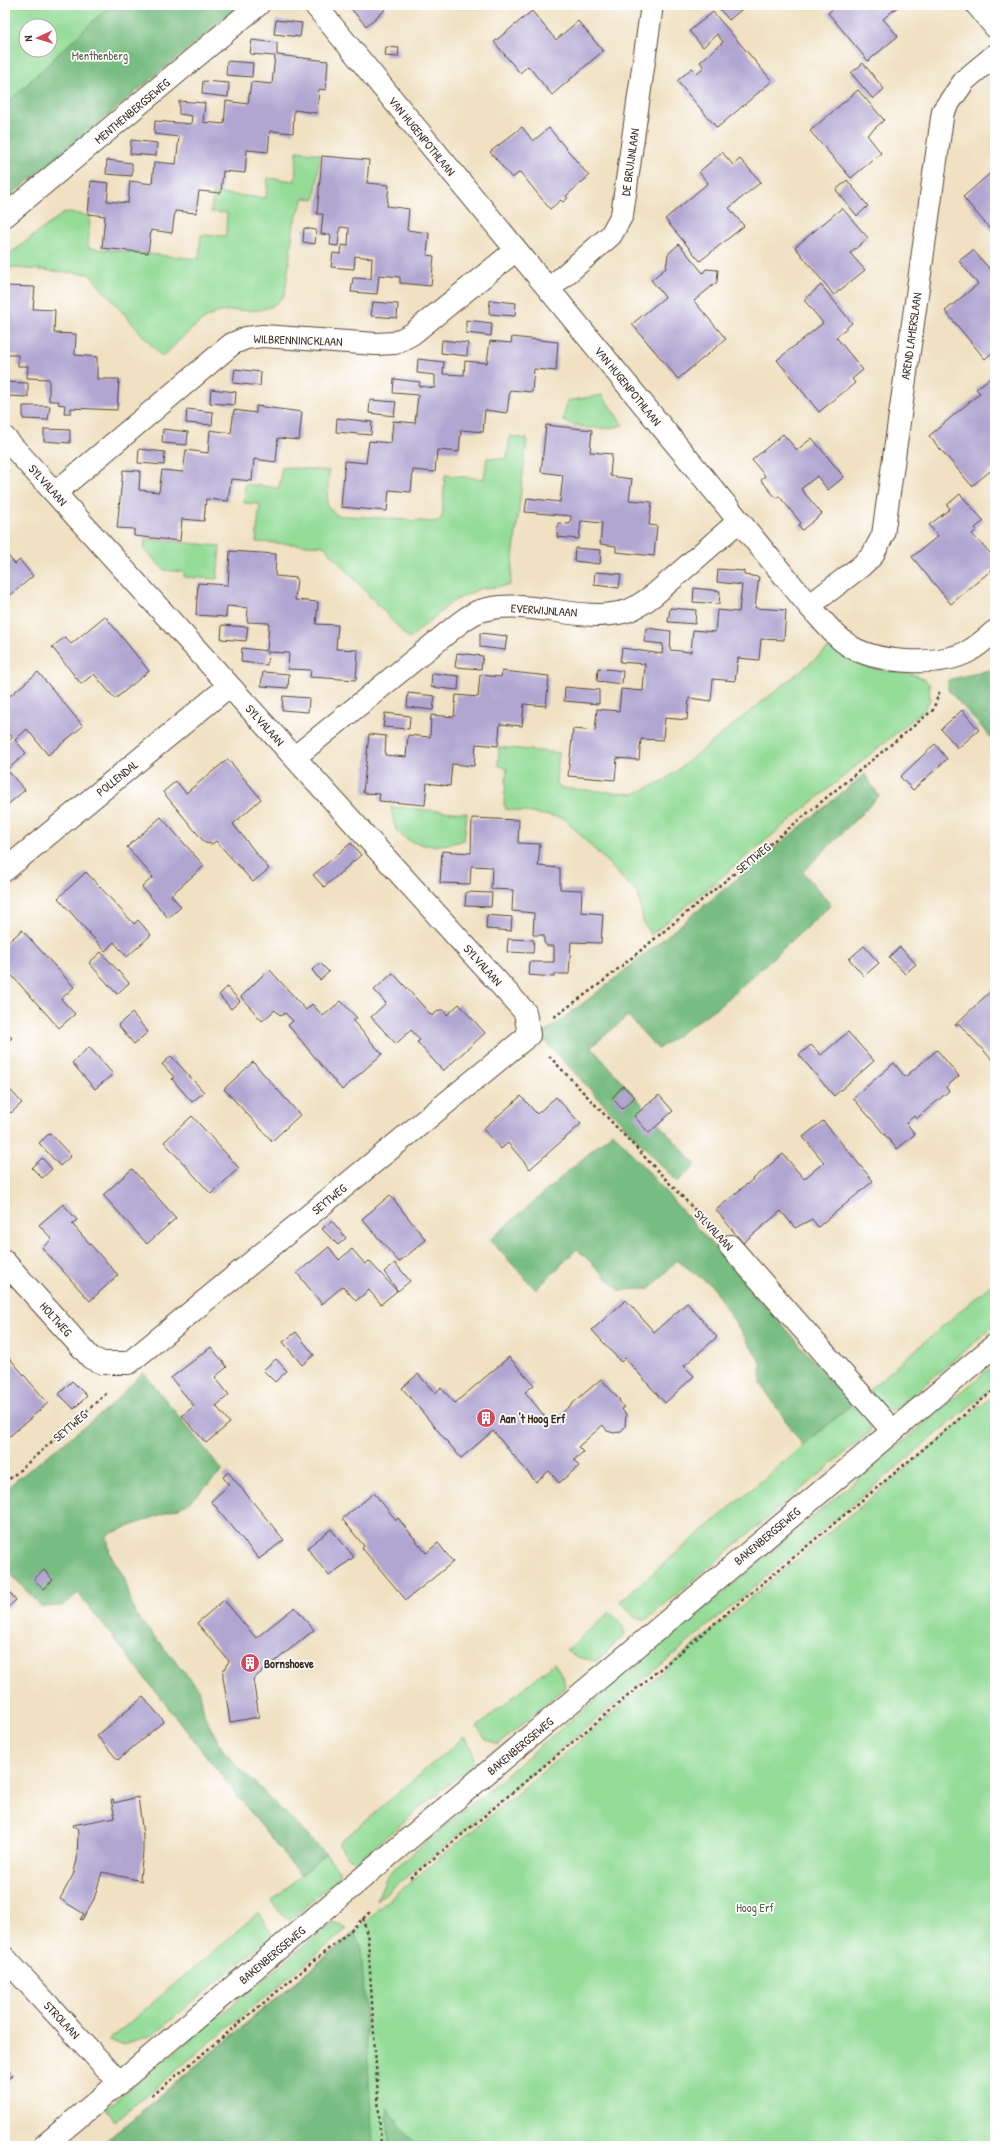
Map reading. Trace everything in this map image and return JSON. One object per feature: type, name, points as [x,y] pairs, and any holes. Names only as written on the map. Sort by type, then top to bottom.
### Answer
[{"type":"street","name":"MENTHENBERGSEWEG","points":[[5,216],[258,5]]},
{"type":"street","name":"VAN HUGENPOTHLAAN","points":[[315,5],[809,606],[839,638],[866,654],[907,661],[955,657],[969,651],[994,634]]},
{"type":"street","name":"DE BRUIJNLAAN","points":[[549,289],[612,235],[622,214],[652,5]]},
{"type":"street","points":[[977,5],[995,27]]},
{"type":"street","name":"AREND LAMERSLAAN","points":[[809,606],[872,556],[883,535],[943,111],[965,80],[995,55]]},
{"type":"street","name":"WILBRENNINCKLAAN","points":[[55,492],[232,344],[246,338],[263,336],[376,344],[395,343],[412,334],[516,250]]},
{"type":"street","name":"SYLVALAAN","points":[[5,438],[526,1012],[529,1035]]},
{"type":"street","name":"EVERWIJNLAAN","points":[[295,757],[457,625],[480,611],[510,607],[601,614],[628,611],[655,594],[739,521]]},
{"type":"street","name":"POLLENDAL","points":[[5,870],[229,686]]},
{"type":"street","name":"SEYTWEG","points":[[122,1364],[529,1035]]},
{"type":"street","name":"SYLVALAAN","points":[[730,1246],[892,1430]]},
{"type":"street","name":"HOLTWEG","points":[[5,1262],[91,1358],[103,1363],[122,1364]]},
{"type":"street","name":"BAKENBERGSEWEG","points":[[44,2146],[352,1888],[892,1430],[995,1345]]},
{"type":"street","name":"STROLAAN","points":[[5,1958],[120,2082]]},
{"type":"path","name":"SEYTWEG","points":[[529,1035],[601,983],[933,710],[941,688],[940,659]]},
{"type":"path","name":"SYLVALAAN","points":[[529,1035],[730,1246]]},
{"type":"path","name":"SEYTWEG","points":[[5,1483],[105,1396],[122,1364]]},
{"type":"path","points":[[405,1882],[995,1389]]},
{"type":"path","points":[[149,2099],[364,1919],[376,1906]]},
{"type":"path","points":[[364,1919],[368,1939],[372,1991],[381,2146]]},
{"type":"green space","name":"Menthenberg","points":[[5,5],[240,5],[5,200]]},
{"type":"green space","name":"Menthenberg","points":[[110,5],[241,5],[5,200],[5,105],[54,58],[58,58],[58,55]]},
{"type":"green space","points":[[297,151],[320,154],[315,199],[304,198],[294,223],[285,294],[277,303],[268,308],[260,310],[232,310],[212,315],[192,329],[162,357],[89,274],[5,267],[8,255],[65,212],[90,216],[88,248],[199,259],[201,235],[226,236],[227,213],[211,212],[213,193],[266,198],[268,178],[295,181]]},
{"type":"green space","points":[[602,395],[623,425],[608,428],[593,428],[563,421],[567,401]]},
{"type":"green space","points":[[510,436],[527,439],[510,585],[479,589],[452,602],[409,639],[324,546],[256,542],[260,504],[244,503],[245,484],[279,488],[282,467],[329,471],[327,505],[336,515],[434,522],[442,518],[445,475],[484,479],[487,458],[507,459]]},
{"type":"green space","points":[[145,539],[220,546],[217,579],[184,577],[184,572],[164,570],[144,549]]},
{"type":"green space","points":[[830,647],[850,659],[871,668],[902,672],[923,679],[929,684],[930,700],[924,710],[651,935],[644,924],[638,894],[564,818],[506,809],[504,804],[507,769],[498,765],[499,747],[559,753],[556,783],[561,788],[634,794],[665,780]]},
{"type":"green space","points":[[989,670],[995,673],[995,742],[948,690],[948,680]]},
{"type":"green space","points":[[865,774],[879,796],[803,872],[831,905],[723,1003],[658,1049],[628,1016],[591,1047],[696,1165],[677,1182],[540,1036],[607,985]]},
{"type":"green space","points":[[391,807],[467,813],[464,840],[438,845],[420,844],[411,841],[397,831]]},
{"type":"green space","points":[[613,1132],[852,1404],[803,1446],[761,1384],[761,1363],[712,1286],[677,1260],[650,1289],[619,1290],[577,1249],[536,1290],[490,1240]]},
{"type":"green space","points":[[995,1281],[995,1325],[893,1411],[883,1408],[868,1391]]},
{"type":"green space","points":[[995,1364],[995,1385],[450,1842],[376,1901],[388,1874]]},
{"type":"green space","points":[[143,1372],[223,1471],[186,1505],[107,1535],[110,1554],[124,1577],[135,1614],[199,1689],[205,1717],[224,1752],[326,1854],[300,1875],[78,1593],[63,1606],[42,1607],[5,1568],[5,1489],[108,1408]]},
{"type":"green space","name":"Hoog Erf","points":[[995,1394],[995,2146],[100,2146],[356,1931],[376,1911]]},
{"type":"green space","points":[[852,1404],[869,1423],[871,1431],[646,1620],[634,1617],[620,1601]]},
{"type":"green space","points":[[610,1612],[622,1624],[625,1635],[596,1661],[580,1658],[566,1651]]},
{"type":"green space","points":[[554,1663],[563,1676],[565,1687],[498,1745],[487,1740],[477,1727]]},
{"type":"green space","points":[[464,1737],[472,1748],[474,1763],[357,1861],[350,1859],[338,1844]]},
{"type":"green space","points":[[326,1854],[340,1872],[340,1876],[290,1920],[285,1918],[271,1901]]},
{"type":"green space","points":[[258,1913],[273,1935],[153,2035],[123,2044],[108,2041]]},
{"type":"green space","points":[[333,1922],[347,1929],[115,2121],[106,2109]]},
{"type":"green space","points":[[354,1934],[361,1945],[373,2146],[100,2146]]},
{"type":"green space","points":[[387,2108],[416,2146],[389,2146]]},
{"type":"building","points":[[348,5],[381,5],[385,10],[366,26]]},
{"type":"building","points":[[716,5],[747,5],[729,20]]},
{"type":"building","points":[[838,5],[900,5],[883,19],[898,36],[868,61],[828,13]]},
{"type":"building","points":[[532,11],[556,40],[578,21],[603,51],[552,95],[528,66],[520,73],[494,42]]},
{"type":"building","points":[[713,12],[772,81],[717,128],[677,81],[692,68],[697,73],[704,67],[700,62],[723,42],[717,34],[703,47],[689,31]]},
{"type":"building","points":[[276,20],[302,23],[300,37],[274,34]]},
{"type":"building","points":[[252,40],[277,43],[277,55],[328,61],[326,90],[319,89],[317,113],[294,110],[293,133],[270,131],[268,152],[247,150],[245,173],[223,171],[221,193],[199,191],[196,213],[175,211],[172,233],[151,230],[148,253],[102,248],[105,216],[88,214],[91,181],[109,183],[107,201],[128,203],[130,181],[152,184],[154,162],[176,164],[179,137],[154,134],[155,121],[191,124],[192,116],[179,114],[179,101],[205,103],[203,122],[224,124],[226,101],[248,104],[251,82],[272,84],[275,56],[250,54]]},
{"type":"building","points":[[386,47],[399,48],[398,57],[385,56]]},
{"type":"building","points":[[227,61],[253,63],[252,77],[226,75]]},
{"type":"building","points":[[863,63],[884,89],[873,99],[851,73]]},
{"type":"building","points":[[203,81],[229,83],[228,97],[202,94]]},
{"type":"building","points":[[858,90],[884,120],[867,135],[881,153],[851,178],[810,131]]},
{"type":"building","points":[[522,127],[533,141],[549,128],[589,176],[566,196],[568,198],[563,202],[561,200],[550,209],[520,172],[512,178],[490,152]]},
{"type":"building","points":[[131,140],[157,143],[156,156],[130,154]]},
{"type":"building","points":[[722,152],[733,165],[740,159],[761,182],[729,208],[744,226],[700,261],[665,219],[708,183],[699,172]]},
{"type":"building","points":[[322,156],[369,160],[367,183],[389,185],[387,206],[409,209],[407,230],[429,233],[427,255],[434,256],[431,286],[400,283],[400,277],[379,275],[377,294],[351,292],[353,278],[371,279],[372,258],[355,256],[354,269],[331,267],[333,253],[341,254],[342,245],[348,246],[349,228],[340,227],[338,246],[330,245],[331,235],[321,234],[323,214],[317,214]]},
{"type":"building","points":[[107,160],[132,163],[132,176],[106,174]]},
{"type":"building","points":[[995,169],[995,235],[963,197]]},
{"type":"building","points":[[847,180],[868,206],[857,216],[836,190]]},
{"type":"building","points":[[842,208],[868,238],[850,253],[865,270],[834,295],[795,247]]},
{"type":"building","points":[[304,228],[316,230],[315,244],[303,242]]},
{"type":"building","points":[[679,244],[703,273],[706,269],[718,270],[717,282],[694,301],[726,339],[678,379],[632,324],[665,297],[651,280],[666,268],[668,254]]},
{"type":"building","points":[[973,250],[995,275],[995,350],[985,359],[945,311],[978,284],[959,261]]},
{"type":"building","points":[[821,285],[852,323],[836,337],[863,370],[852,379],[855,383],[819,412],[777,360],[823,323],[804,300]]},
{"type":"building","points":[[5,286],[35,287],[33,309],[55,310],[54,333],[76,334],[75,355],[97,357],[97,379],[119,379],[117,410],[71,408],[71,413],[64,413],[65,405],[58,404],[59,401],[49,401],[49,379],[27,378],[28,366],[18,366],[18,355],[7,355]]},
{"type":"building","points":[[490,300],[516,303],[515,316],[489,314]]},
{"type":"building","points":[[373,302],[398,304],[397,318],[371,316]]},
{"type":"building","points":[[466,320],[492,323],[491,336],[466,333]]},
{"type":"building","points":[[512,337],[558,342],[556,371],[534,369],[532,392],[510,390],[507,413],[485,410],[483,432],[461,430],[459,452],[437,450],[435,472],[413,470],[411,492],[389,490],[387,511],[341,507],[345,461],[366,463],[369,441],[391,443],[393,421],[415,423],[418,395],[393,393],[394,379],[420,382],[419,386],[435,388],[435,375],[417,373],[418,359],[444,362],[443,374],[464,375],[465,361],[487,363],[490,341],[511,343]]},
{"type":"building","points":[[442,340],[468,343],[467,356],[441,353]]},
{"type":"building","points":[[235,369],[261,372],[260,386],[233,383]]},
{"type":"building","points":[[995,374],[995,467],[972,486],[929,436],[980,393],[976,389]]},
{"type":"building","points":[[5,382],[28,383],[28,397],[5,396]]},
{"type":"building","points":[[211,389],[236,392],[235,405],[210,403]]},
{"type":"building","points":[[370,400],[396,402],[394,416],[369,413]]},
{"type":"building","points":[[23,406],[50,406],[48,420],[23,419]]},
{"type":"building","points":[[256,406],[302,412],[299,440],[278,438],[276,462],[254,459],[252,481],[231,479],[228,501],[206,499],[204,521],[182,519],[180,541],[134,536],[134,529],[117,528],[123,470],[140,471],[139,490],[159,492],[162,470],[183,472],[186,450],[208,453],[210,430],[231,433],[234,410],[256,413]]},
{"type":"building","points":[[187,409],[213,412],[212,425],[186,423]]},
{"type":"building","points":[[337,418],[372,422],[371,435],[336,432]]},
{"type":"building","points":[[546,425],[592,430],[590,452],[612,454],[610,476],[632,479],[629,500],[652,502],[649,525],[657,526],[654,556],[616,552],[616,546],[600,544],[602,523],[581,521],[579,539],[557,537],[558,523],[570,524],[571,516],[525,512],[527,498],[560,502],[563,475],[541,472]]},
{"type":"building","points":[[44,429],[70,430],[70,443],[44,441]]},
{"type":"building","points":[[163,429],[188,432],[187,445],[162,443]]},
{"type":"building","points":[[783,434],[797,450],[812,438],[844,477],[828,490],[817,476],[801,489],[822,514],[802,530],[799,525],[801,523],[779,496],[776,498],[761,480],[765,476],[752,460]]},
{"type":"building","points":[[139,449],[165,452],[164,465],[138,463]]},
{"type":"building","points":[[960,494],[984,521],[975,528],[977,530],[972,534],[995,558],[995,567],[951,604],[912,557],[938,536],[929,525],[950,509],[947,505]]},
{"type":"building","points":[[575,548],[601,550],[600,564],[574,561]]},
{"type":"building","points":[[230,551],[276,554],[275,576],[297,578],[295,600],[318,602],[316,624],[338,625],[336,649],[358,650],[356,680],[310,677],[311,670],[288,669],[289,653],[268,652],[267,665],[241,662],[242,648],[267,651],[269,623],[247,622],[248,608],[227,606],[226,617],[196,615],[198,583],[228,585]]},
{"type":"building","points":[[5,552],[15,564],[20,560],[33,576],[5,600]]},
{"type":"building","points":[[718,569],[744,571],[744,575],[759,577],[755,608],[786,610],[784,640],[761,639],[759,660],[738,658],[735,681],[713,679],[711,701],[689,698],[687,720],[665,718],[663,740],[641,739],[639,760],[617,758],[615,780],[568,776],[573,729],[595,731],[597,709],[619,711],[621,689],[643,691],[645,664],[620,662],[622,648],[662,654],[663,644],[644,642],[646,628],[671,631],[670,650],[691,652],[693,630],[715,632],[717,610],[739,612],[742,585],[717,582]]},
{"type":"building","points":[[595,572],[621,574],[619,588],[594,585]]},
{"type":"building","points":[[694,588],[720,591],[719,604],[693,602]]},
{"type":"building","points":[[670,608],[696,610],[695,624],[668,622]]},
{"type":"building","points":[[105,616],[149,671],[115,699],[94,674],[81,684],[52,647],[65,637],[71,644]]},
{"type":"building","points":[[222,625],[248,627],[246,641],[221,639]]},
{"type":"building","points":[[480,633],[507,636],[505,650],[480,647]]},
{"type":"building","points":[[457,653],[483,656],[481,669],[455,667]]},
{"type":"building","points":[[598,668],[623,671],[622,684],[597,681]]},
{"type":"building","points":[[502,671],[549,676],[546,706],[524,704],[522,726],[500,724],[498,746],[476,744],[474,766],[452,764],[450,786],[427,783],[425,805],[379,801],[380,794],[363,793],[369,734],[386,736],[385,755],[406,757],[408,735],[430,737],[431,715],[454,717],[456,695],[478,697],[480,675],[501,677]]},
{"type":"building","points":[[38,672],[83,726],[48,755],[27,729],[15,740],[26,753],[7,770],[25,790],[5,807],[5,744],[13,737],[5,729],[5,700]]},
{"type":"building","points":[[263,672],[289,674],[288,688],[261,686]]},
{"type":"building","points":[[432,673],[459,676],[458,690],[431,687]]},
{"type":"building","points":[[565,687],[599,690],[599,704],[564,701]]},
{"type":"building","points":[[408,693],[435,696],[433,710],[407,707]]},
{"type":"building","points":[[283,696],[309,698],[308,712],[282,710]]},
{"type":"building","points":[[962,710],[979,730],[958,748],[941,729]]},
{"type":"building","points":[[385,713],[410,716],[409,729],[383,727]]},
{"type":"building","points":[[935,744],[947,759],[913,790],[900,777]]},
{"type":"building","points":[[228,759],[261,799],[233,824],[269,869],[253,882],[216,841],[212,844],[205,843],[163,792],[176,781],[186,793]]},
{"type":"building","points":[[161,817],[204,866],[171,895],[181,907],[168,918],[142,887],[153,877],[127,847]]},
{"type":"building","points":[[472,818],[519,820],[518,843],[540,844],[538,866],[560,868],[560,889],[582,890],[581,912],[603,914],[601,943],[571,942],[569,974],[554,974],[554,977],[528,975],[529,962],[554,962],[554,946],[547,946],[544,942],[544,935],[533,935],[534,913],[512,911],[513,890],[491,889],[492,867],[471,866],[470,884],[440,883],[442,851],[471,853]]},
{"type":"building","points":[[351,843],[361,855],[324,887],[313,875]]},
{"type":"building","points":[[86,872],[134,924],[138,920],[151,935],[127,957],[114,942],[105,951],[58,898]]},
{"type":"building","points":[[466,892],[492,893],[491,907],[465,906]]},
{"type":"building","points":[[487,915],[512,917],[511,931],[486,929]]},
{"type":"building","points":[[22,930],[74,987],[61,999],[75,1014],[59,1028],[5,968],[5,945]]},
{"type":"building","points":[[508,939],[534,940],[533,953],[507,952]]},
{"type":"building","points":[[864,946],[879,963],[864,976],[849,959]]},
{"type":"building","points":[[900,947],[916,964],[905,974],[889,957]]},
{"type":"building","points":[[101,952],[129,983],[117,994],[89,963]]},
{"type":"building","points":[[320,963],[329,972],[320,980],[312,970]]},
{"type":"building","points":[[269,969],[306,1010],[312,1004],[323,1016],[341,1001],[357,1018],[353,1021],[382,1054],[342,1090],[288,1025],[293,1021],[285,1013],[281,1016],[275,1010],[262,1021],[241,997]]},
{"type":"building","points":[[393,973],[432,1016],[439,1010],[444,1010],[447,1015],[459,1004],[485,1033],[443,1071],[417,1042],[420,1040],[411,1030],[396,1044],[371,1017],[386,1003],[374,990]]},
{"type":"building","points":[[227,987],[240,1001],[231,1009],[219,995]]},
{"type":"building","points":[[995,987],[995,1063],[959,1024],[956,1026],[955,1025]]},
{"type":"building","points":[[132,1013],[148,1032],[134,1044],[118,1025]]},
{"type":"building","points":[[5,1030],[12,1038],[5,1044]]},
{"type":"building","points":[[848,1032],[874,1061],[834,1096],[799,1055],[811,1045],[821,1055]]},
{"type":"building","points":[[89,1047],[113,1074],[95,1089],[72,1063]]},
{"type":"building","points":[[937,1050],[959,1076],[946,1087],[949,1091],[916,1119],[914,1116],[906,1123],[915,1134],[897,1149],[853,1098],[894,1063],[905,1077]]},
{"type":"building","points":[[171,1056],[204,1092],[192,1102],[172,1079],[174,1077],[162,1064]]},
{"type":"building","points":[[253,1062],[300,1115],[272,1141],[224,1089]]},
{"type":"building","points":[[5,1084],[22,1103],[11,1113],[5,1106]]},
{"type":"building","points":[[623,1086],[635,1097],[622,1109],[612,1098]]},
{"type":"building","points":[[659,1095],[673,1111],[649,1133],[634,1116]]},
{"type":"building","points":[[521,1096],[537,1114],[556,1097],[581,1124],[530,1169],[508,1143],[501,1149],[483,1129]]},
{"type":"building","points":[[192,1116],[239,1168],[211,1194],[164,1142]]},
{"type":"building","points":[[823,1121],[873,1181],[818,1227],[812,1219],[795,1228],[781,1211],[743,1243],[716,1210],[783,1154],[804,1179],[824,1162],[803,1137]]},
{"type":"building","points":[[50,1133],[71,1156],[60,1166],[39,1143]]},
{"type":"building","points":[[42,1158],[52,1169],[42,1178],[32,1168]]},
{"type":"building","points":[[132,1169],[176,1218],[147,1244],[103,1195]]},
{"type":"building","points":[[390,1195],[426,1240],[399,1262],[362,1219]]},
{"type":"building","points":[[63,1204],[77,1220],[72,1224],[118,1275],[90,1301],[42,1248],[52,1239],[39,1225]]},
{"type":"building","points":[[332,1221],[346,1238],[338,1245],[322,1229]]},
{"type":"building","points":[[329,1247],[339,1260],[352,1249],[365,1264],[369,1261],[397,1291],[381,1304],[369,1290],[356,1301],[343,1286],[322,1304],[297,1273]]},
{"type":"building","points":[[395,1263],[410,1281],[398,1291],[384,1272]]},
{"type":"building","points":[[626,1300],[654,1332],[687,1303],[717,1337],[684,1366],[694,1376],[665,1403],[625,1358],[621,1362],[592,1330]]},
{"type":"building","points":[[296,1332],[314,1355],[302,1365],[283,1342]]},
{"type":"building","points":[[211,1347],[227,1367],[215,1377],[229,1395],[216,1406],[230,1423],[206,1443],[182,1416],[194,1406],[171,1378]]},
{"type":"building","points":[[5,1353],[48,1403],[10,1436],[5,1431]]},
{"type":"building","name":"Aan 't Hoog Erf","points":[[509,1357],[534,1385],[525,1392],[550,1423],[601,1379],[620,1400],[619,1401],[624,1407],[621,1409],[626,1414],[625,1427],[620,1432],[614,1433],[607,1431],[603,1425],[578,1447],[583,1452],[574,1460],[579,1466],[559,1483],[549,1471],[536,1482],[493,1431],[461,1458],[402,1388],[418,1374],[435,1393],[441,1388],[455,1403]]},
{"type":"building","points":[[276,1359],[287,1371],[275,1382],[263,1370]]},
{"type":"building","points":[[72,1381],[87,1396],[74,1409],[59,1394]]},
{"type":"building","points":[[228,1472],[284,1540],[259,1559],[211,1501],[229,1485],[223,1477]]},
{"type":"building","points":[[374,1493],[396,1520],[398,1518],[426,1553],[438,1543],[453,1562],[406,1600],[362,1548],[364,1546],[342,1519]]},
{"type":"building","points":[[331,1529],[354,1557],[329,1576],[307,1548]]},
{"type":"building","points":[[44,1570],[53,1580],[43,1589],[34,1579]]},
{"type":"building","points":[[5,1587],[16,1600],[5,1610]]},
{"type":"building","name":"Bornshoeve","points":[[224,1600],[256,1638],[295,1607],[314,1630],[253,1679],[259,1717],[230,1722],[223,1677],[223,1671],[229,1661],[197,1623]]},
{"type":"building","points":[[143,1697],[164,1721],[118,1760],[97,1736]]},
{"type":"building","points":[[138,1797],[143,1835],[140,1878],[142,1881],[102,1872],[94,1899],[82,1920],[80,1919],[84,1914],[60,1899],[73,1875],[77,1860],[78,1833],[77,1827],[74,1827],[73,1825],[115,1817],[111,1800],[113,1799],[114,1803]]},
{"type":"building","points":[[5,2066],[13,2075],[5,2082]]},
{"type":"place","name":"Aan 't Hoog Erf","points":[[486,1418]]},
{"type":"place","name":"Bornshoeve","points":[[250,1663]]}]
